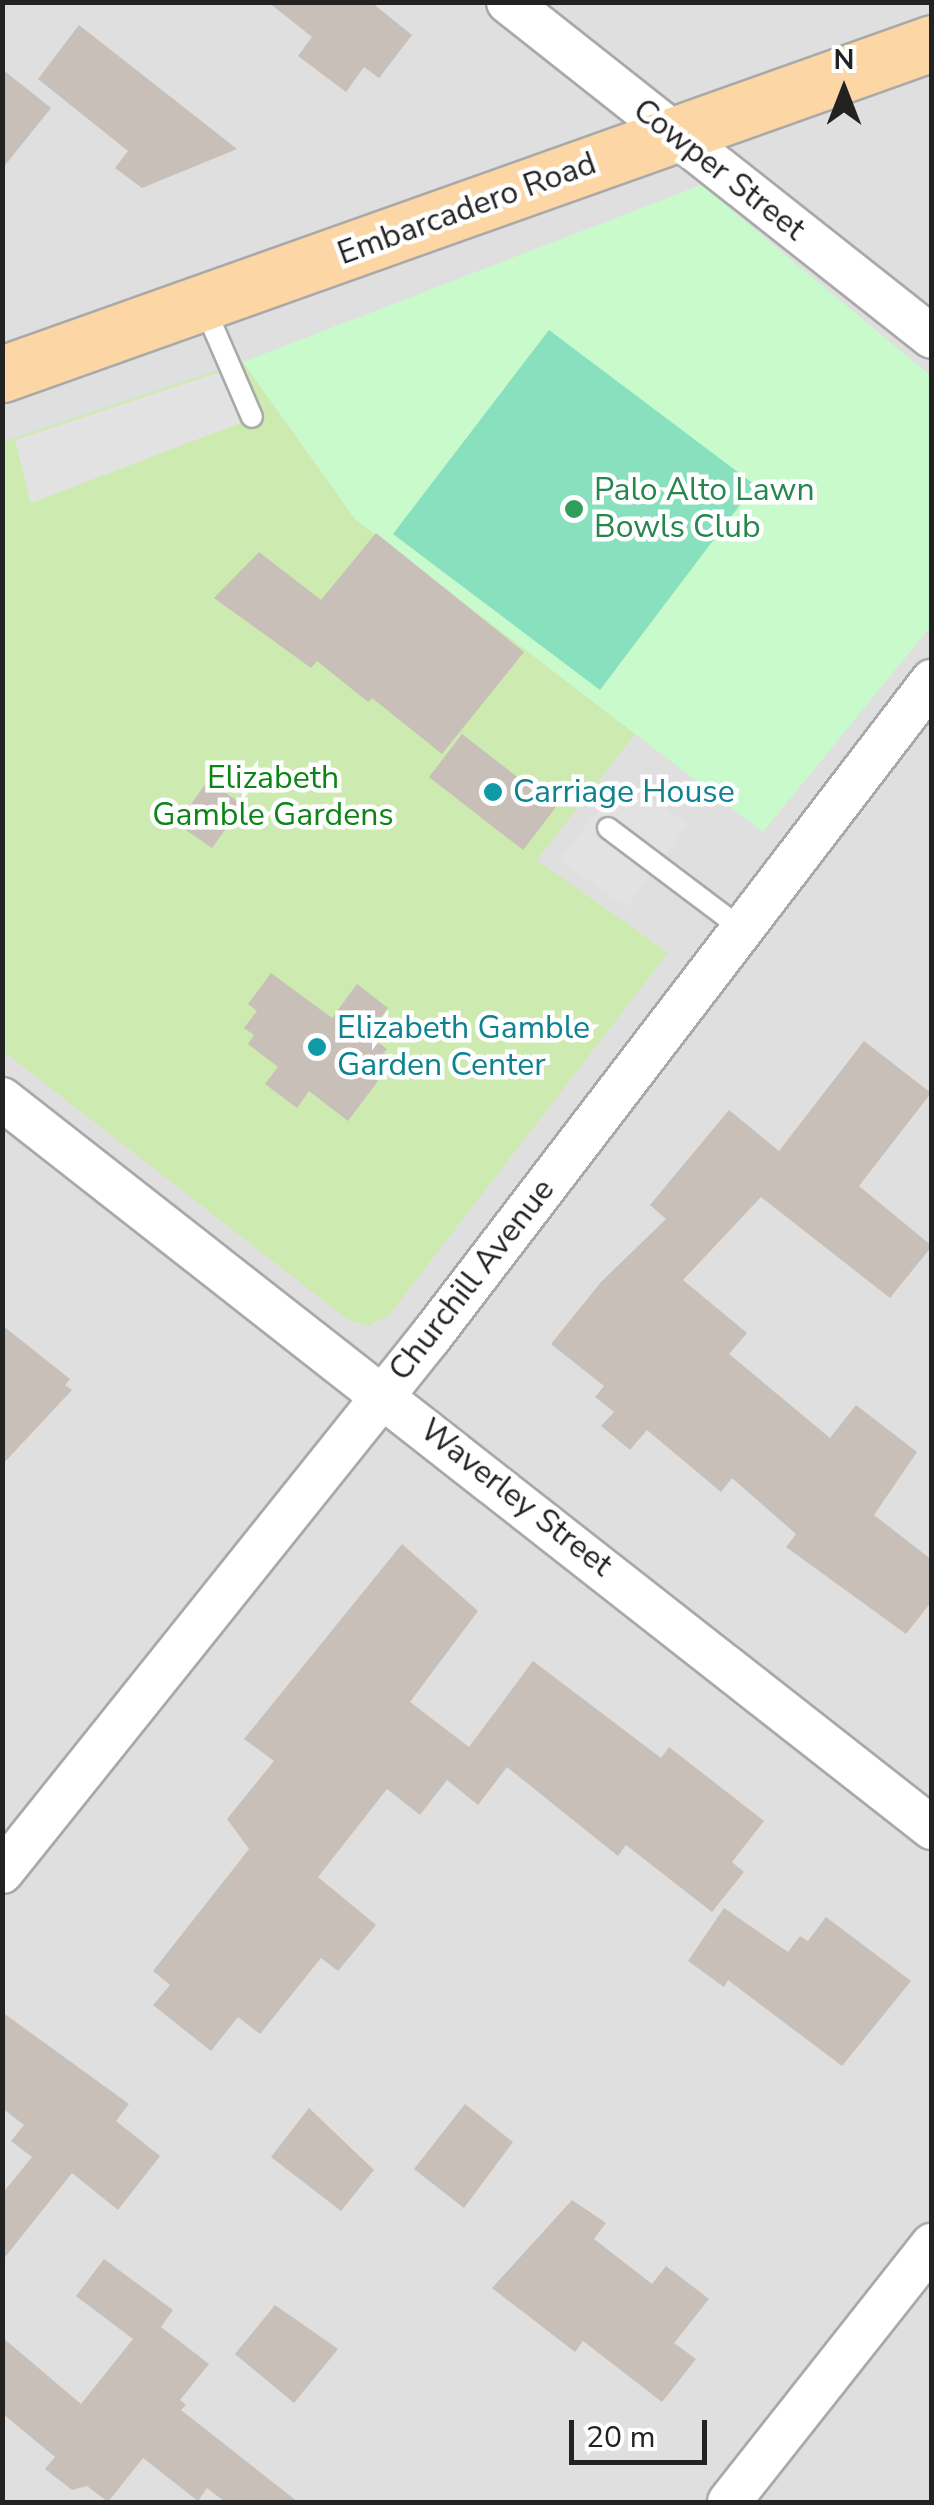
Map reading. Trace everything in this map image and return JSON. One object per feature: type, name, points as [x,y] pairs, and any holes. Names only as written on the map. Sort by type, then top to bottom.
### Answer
[{"type":"main road","name":"Embarcadero Road","points":[[2,374],[932,43]]},
{"type":"street","name":"Cowper Street","points":[[508,2],[932,337]]},
{"type":"street","name":"Churchill Avenue","points":[[2,1872],[385,1393],[932,680]]},
{"type":"street","name":"Waverley Street","points":[[2,1099],[385,1393],[932,1828]]},
{"type":"street","points":[[729,2502],[932,2246]]},
{"type":"lane","points":[[202,303],[252,416]]},
{"type":"lane","points":[[608,828],[742,929]]},
{"type":"shaded area","points":[[3,3],[931,3],[931,2502],[3,2502]]},
{"type":"shaded area","points":[[232,368],[248,420],[31,503],[15,440]]},
{"type":"shaded area","points":[[623,780],[688,824],[626,907],[559,860]]},
{"type":"green space","points":[[701,185],[931,376],[931,626],[763,832],[355,519],[243,362]]},
{"type":"green space","name":"Palo Alto Lawn Bowls Club","points":[[549,330],[755,485],[600,690],[393,534]]},
{"type":"green space","name":"Elizabeth Gamble Gardens","points":[[243,362],[355,519],[635,734],[537,860],[668,953],[389,1315],[368,1326],[347,1319],[3,1051],[2,442]]},
{"type":"building","points":[[268,2],[371,2],[412,35],[379,78],[364,67],[346,92],[298,56],[312,37]]},
{"type":"building","points":[[79,25],[237,149],[142,188],[115,168],[128,151],[38,79]]},
{"type":"building","points":[[2,69],[51,108],[2,169]]},
{"type":"building","points":[[376,533],[524,652],[442,754],[372,698],[368,702],[317,661],[311,668],[214,598],[259,552],[321,600]]},
{"type":"building","name":"Carriage House","points":[[462,734],[556,807],[523,850],[429,777]]},
{"type":"building","points":[[208,780],[243,805],[212,848],[177,824]]},
{"type":"building","name":"Elizabeth Gamble Garden Center","points":[[271,973],[332,1018],[357,984],[388,1008],[368,1035],[387,1049],[368,1073],[378,1081],[348,1121],[309,1091],[297,1108],[265,1084],[278,1067],[248,1044],[254,1035],[244,1028],[257,1011],[248,1004]]},
{"type":"building","points":[[864,1041],[931,1093],[859,1186],[932,1246],[890,1298],[761,1197],[683,1280],[747,1333],[729,1354],[830,1438],[856,1405],[917,1452],[874,1515],[932,1560],[932,1601],[906,1634],[786,1547],[796,1534],[732,1478],[721,1492],[647,1430],[630,1450],[601,1426],[614,1412],[595,1397],[604,1386],[551,1344],[601,1282],[666,1219],[650,1205],[729,1110],[779,1151]]},
{"type":"building","points":[[2,1325],[70,1379],[65,1385],[72,1390],[2,1465]]},
{"type":"building","points":[[402,1544],[478,1611],[410,1702],[469,1747],[533,1661],[661,1758],[669,1747],[764,1821],[732,1862],[744,1872],[712,1912],[626,1845],[618,1856],[507,1767],[478,1805],[447,1780],[420,1815],[387,1789],[318,1877],[376,1925],[338,1971],[321,1958],[260,2034],[238,2017],[211,2051],[153,2005],[170,1985],[153,1971],[249,1849],[227,1819],[274,1761],[244,1739]]},
{"type":"building","points":[[724,1908],[788,1952],[800,1936],[808,1941],[826,1917],[911,1981],[842,2066],[728,1980],[724,1987],[688,1961]]},
{"type":"building","points":[[2,2012],[129,2104],[116,2121],[160,2156],[118,2210],[72,2173],[2,2261],[2,2194],[32,2157],[11,2141],[24,2125],[2,2108]]},
{"type":"building","points":[[465,2104],[513,2142],[464,2208],[414,2169]]},
{"type":"building","points":[[309,2108],[374,2170],[341,2211],[271,2157]]},
{"type":"building","points":[[572,2200],[606,2223],[594,2239],[652,2284],[666,2266],[709,2299],[674,2343],[696,2359],[662,2402],[583,2341],[575,2352],[492,2288]]},
{"type":"building","points":[[104,2259],[173,2310],[161,2327],[209,2364],[180,2400],[186,2405],[181,2410],[298,2502],[225,2502],[207,2488],[198,2501],[143,2458],[108,2502],[87,2486],[72,2490],[45,2469],[55,2457],[2,2413],[2,2337],[81,2404],[133,2339],[76,2296]]},
{"type":"building","points":[[275,2305],[338,2349],[294,2403],[235,2354]]},
{"type":"place","name":"Palo Alto Lawn Bowls Club","points":[[574,509]]},
{"type":"place","name":"Carriage House","points":[[493,792]]},
{"type":"place","name":"Elizabeth Gamble Garden Center","points":[[317,1047]]}]
